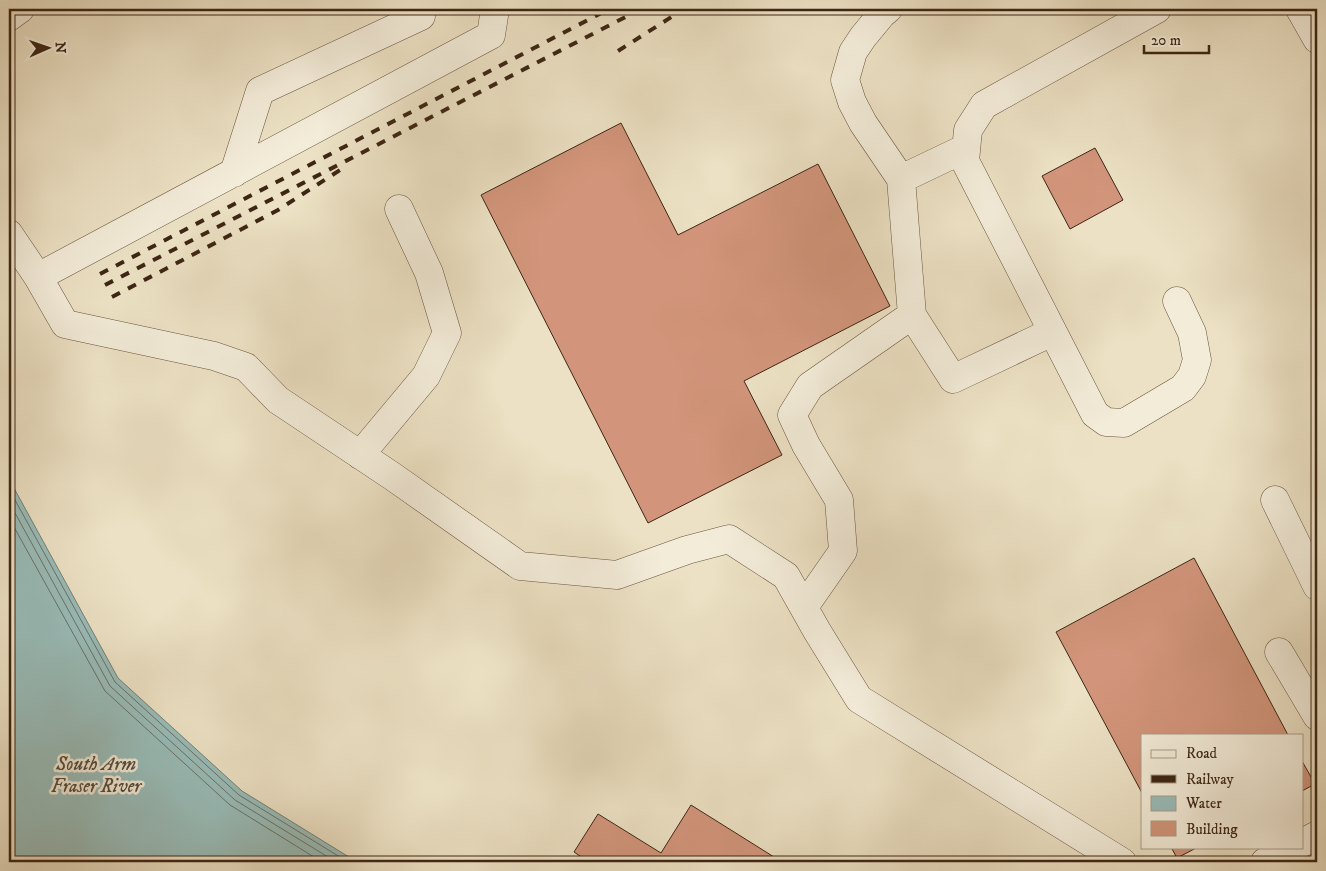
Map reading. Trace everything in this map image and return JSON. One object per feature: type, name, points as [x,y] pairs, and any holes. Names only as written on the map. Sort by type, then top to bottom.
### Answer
[{"type":"lane","points":[[9,16],[20,9]]},
{"type":"lane","points":[[38,277],[492,35],[495,9]]},
{"type":"lane","points":[[888,9],[863,37],[853,52],[845,80],[852,102],[863,123],[901,179],[912,315],[953,379],[1052,332]]},
{"type":"lane","points":[[1157,9],[984,105],[968,130],[965,161],[1094,414],[1106,422],[1124,423],[1183,388],[1192,376],[1197,360],[1192,333],[1177,301]]},
{"type":"lane","points":[[1300,9],[1317,39]]},
{"type":"lane","points":[[234,173],[260,91],[421,16]]},
{"type":"lane","points":[[901,179],[966,148]]},
{"type":"lane","points":[[360,455],[426,376],[447,333],[429,273],[399,209]]},
{"type":"lane","points":[[9,234],[38,277],[65,324],[214,356],[246,367],[278,400],[520,566],[617,575],[687,550],[729,539],[786,576],[860,699],[1122,862]]},
{"type":"lane","points":[[804,607],[843,552],[839,500],[806,445],[792,414],[810,386],[912,315]]},
{"type":"lane","points":[[1275,500],[1317,586]]},
{"type":"lane","points":[[1279,652],[1317,716]]},
{"type":"lane","points":[[1304,842],[1317,835]]},
{"type":"lane","points":[[1265,862],[1292,848]]},
{"type":"water","name":"South Arm Fraser River","points":[[9,479],[118,678],[242,791],[357,862],[9,862]]},
{"type":"building","points":[[621,123],[678,235],[818,164],[890,306],[744,381],[782,455],[648,523],[481,195]]},
{"type":"building","points":[[1095,148],[1123,200],[1070,229],[1042,176]]},
{"type":"building","points":[[1194,558],[1287,734],[1141,734],[1141,791],[1056,632]]},
{"type":"building","points":[[1304,765],[1315,784],[1304,790]]},
{"type":"building","points":[[691,805],[782,862],[589,862],[574,852],[598,814],[661,853]]},
{"type":"building","points":[[1172,848],[1196,848],[1177,858]]},
{"type":"railway","points":[[100,274],[609,9]]},
{"type":"railway","points":[[105,285],[641,9]]},
{"type":"railway","points":[[618,51],[684,9]]},
{"type":"railway","points":[[112,297],[278,210],[340,170]]}]
